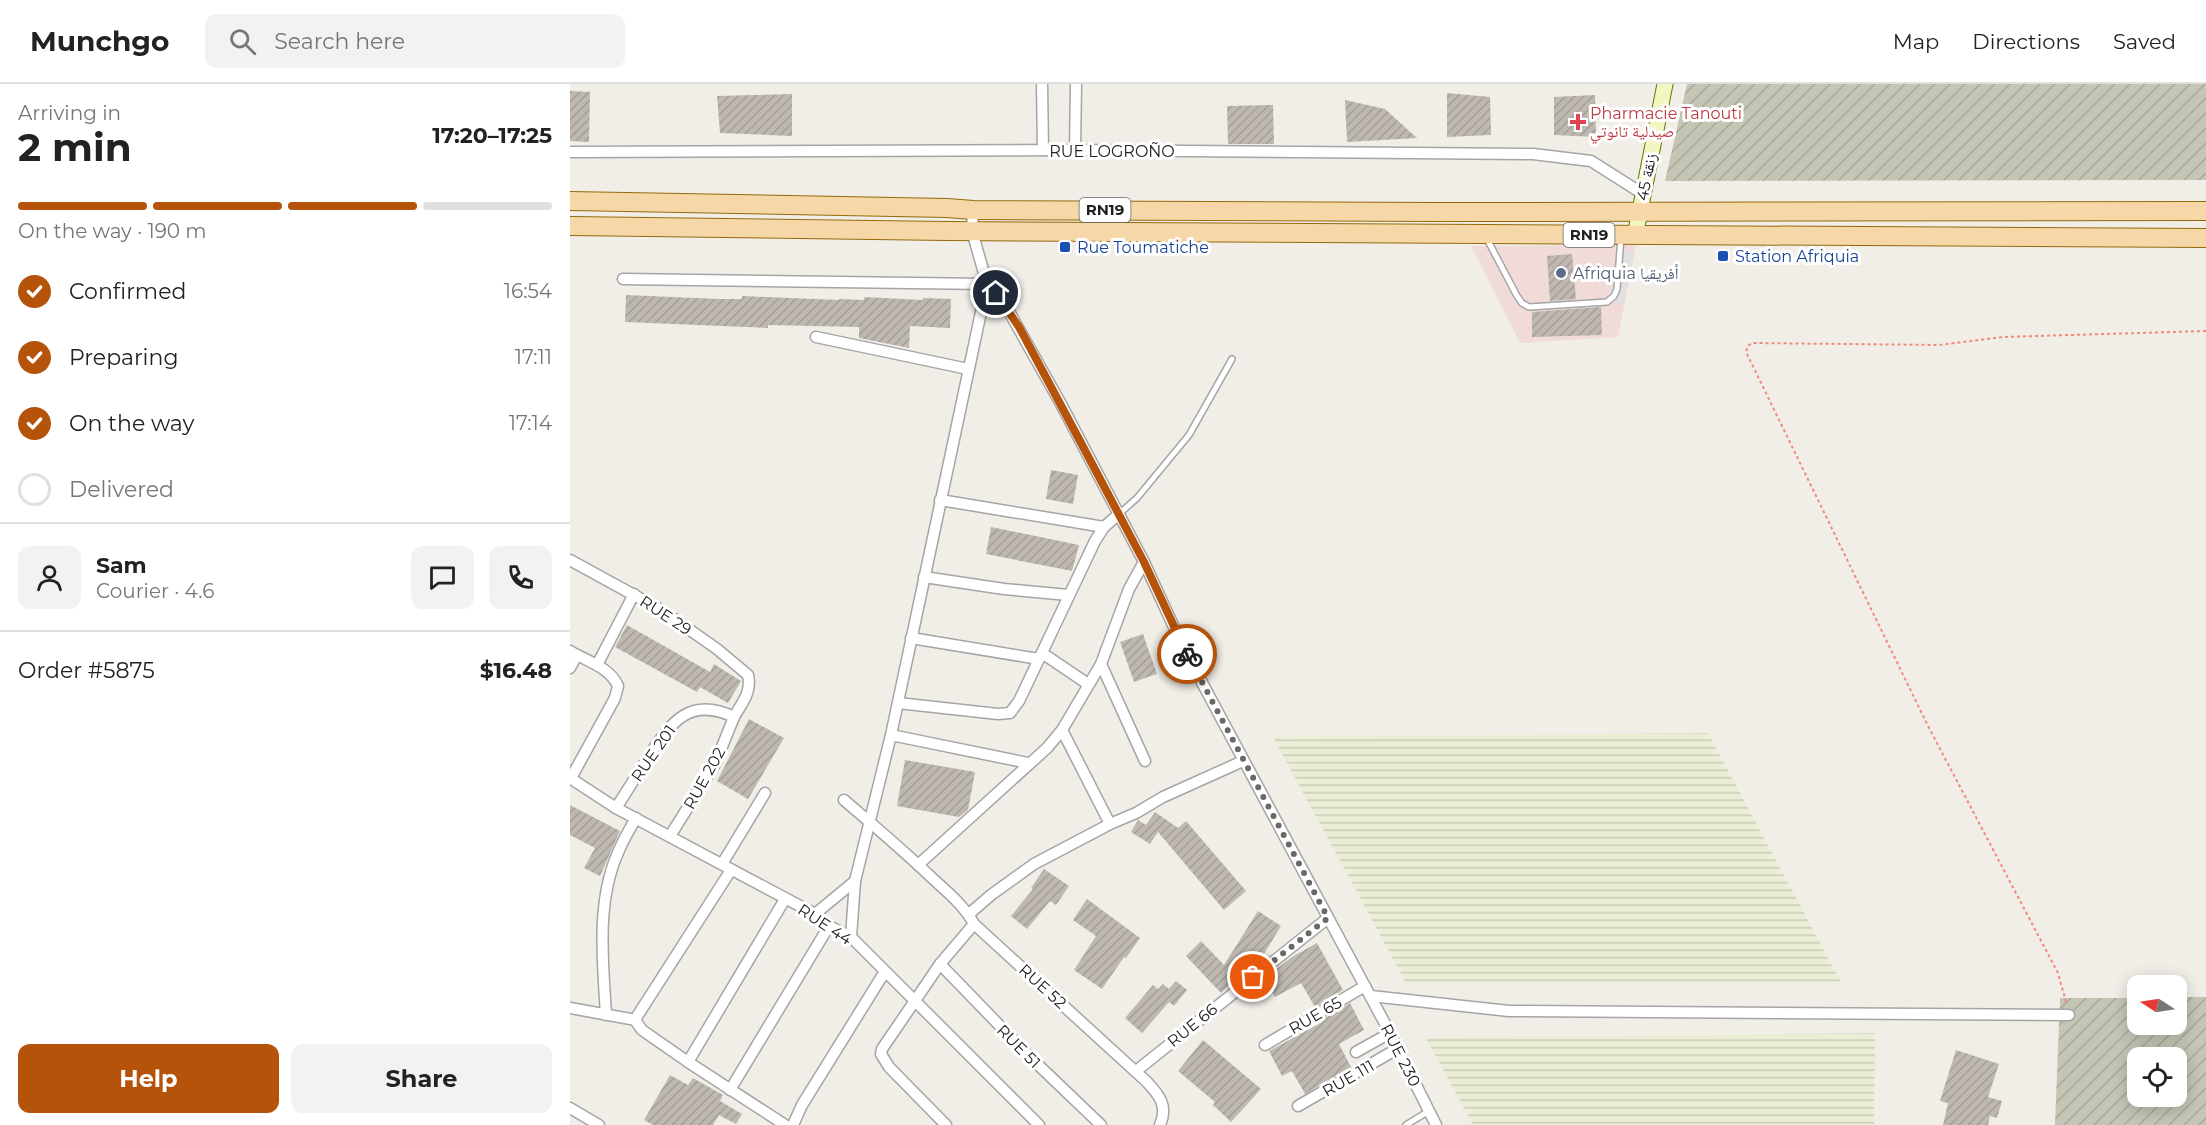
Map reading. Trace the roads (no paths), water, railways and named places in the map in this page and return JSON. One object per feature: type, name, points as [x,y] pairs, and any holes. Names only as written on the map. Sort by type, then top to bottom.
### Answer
[{"type":"main road","name":"RN19","points":[[570,201],[973,210],[1433,212],[1641,203],[2206,212]]},
{"type":"main road","name":"RN19","points":[[570,226],[1628,236],[2206,238]]},
{"type":"street","points":[[1042,84],[1043,150]]},
{"type":"street","points":[[1075,150],[1076,84]]},
{"type":"street","name":"زنقة 45","points":[[1628,236],[1641,203],[1665,84]]},
{"type":"street","name":"RUE LOGROÑO","points":[[570,152],[1075,150],[1533,154],[1591,160],[1641,203]]},
{"type":"street","points":[[851,937],[855,881],[891,735],[987,284],[972,231],[973,210]]},
{"type":"street","points":[[623,279],[987,284]]},
{"type":"street","name":"RUE 230","points":[[987,284],[996,293],[1019,327],[1119,514],[1184,649],[1371,996],[1436,1125]]},
{"type":"street","points":[[816,338],[968,369]]},
{"type":"street","points":[[940,500],[1104,526]]},
{"type":"street","points":[[898,703],[1010,713],[1019,701],[1095,541],[1104,526],[1119,514]]},
{"type":"street","name":"RUE 29","points":[[570,560],[671,616],[748,675],[750,685],[734,717]]},
{"type":"street","points":[[918,865],[1047,748],[1062,730],[1101,664],[1129,589],[1144,562]]},
{"type":"street","points":[[924,577],[1004,589],[1068,595]]},
{"type":"street","points":[[597,665],[634,594]]},
{"type":"street","points":[[911,638],[1040,656],[1088,684]]},
{"type":"street","points":[[570,668],[573,653],[597,665],[616,680],[618,686],[611,706],[571,778]]},
{"type":"street","points":[[1101,664],[1145,760]]},
{"type":"street","name":"RUE 201","points":[[616,808],[671,723],[693,711],[715,711],[734,717]]},
{"type":"street","name":"RUE 202","points":[[670,836],[715,764],[734,717]]},
{"type":"street","points":[[1062,730],[1110,824]]},
{"type":"street","points":[[891,735],[1028,763]]},
{"type":"street","points":[[946,1125],[889,1067],[880,1054],[971,919],[991,895],[1034,864],[1163,797],[1243,761]]},
{"type":"street","name":"RUE 44","points":[[571,778],[616,808],[815,914],[829,926],[851,937],[1039,1125]]},
{"type":"street","points":[[636,1020],[726,867],[765,793]]},
{"type":"street","points":[[844,800],[870,822]]},
{"type":"street","points":[[606,1014],[603,945],[608,892],[616,855],[636,818]]},
{"type":"street","name":"RUE 52","points":[[870,822],[954,898],[971,919],[1136,1071]]},
{"type":"street","points":[[815,914],[855,881]]},
{"type":"street","points":[[688,1062],[786,899]]},
{"type":"street","name":"RUE 66","points":[[1136,1071],[1328,918]]},
{"type":"street","points":[[730,1090],[829,926]]},
{"type":"street","name":"RUE 51","points":[[940,964],[1031,1058],[1101,1125]]},
{"type":"street","points":[[793,1125],[802,1105],[884,972]]},
{"type":"street","name":"RUE 65","points":[[1265,1045],[1365,986]]},
{"type":"street","points":[[1371,996],[1509,1011],[2069,1015]]},
{"type":"street","points":[[570,1008],[636,1020],[642,1030],[785,1125]]},
{"type":"street","points":[[1356,1052],[1390,1033]]},
{"type":"street","name":"RUE 111","points":[[1298,1106],[1397,1049]]},
{"type":"street","points":[[1136,1071],[1162,1099],[1163,1112],[1160,1125]]},
{"type":"street","points":[[570,1108],[599,1125]]},
{"type":"lane","points":[[1484,233],[1517,296],[1529,307],[1607,302],[1614,296],[1617,289],[1628,236]]},
{"type":"lane","points":[[1119,514],[1137,498],[1189,435],[1232,359]]},
{"type":"lane","points":[[1406,1125],[1429,1111]]},
{"type":"place","name":"Pharmacie Tanouti صيدلية تانوتي","points":[[1578,122]]},
{"type":"place","name":"Rue Toumatiche","points":[[1065,247]]},
{"type":"place","name":"Station Afriquia","points":[[1723,256]]},
{"type":"place","name":"Afriquia أفريقيا","points":[[1561,273]]}]
